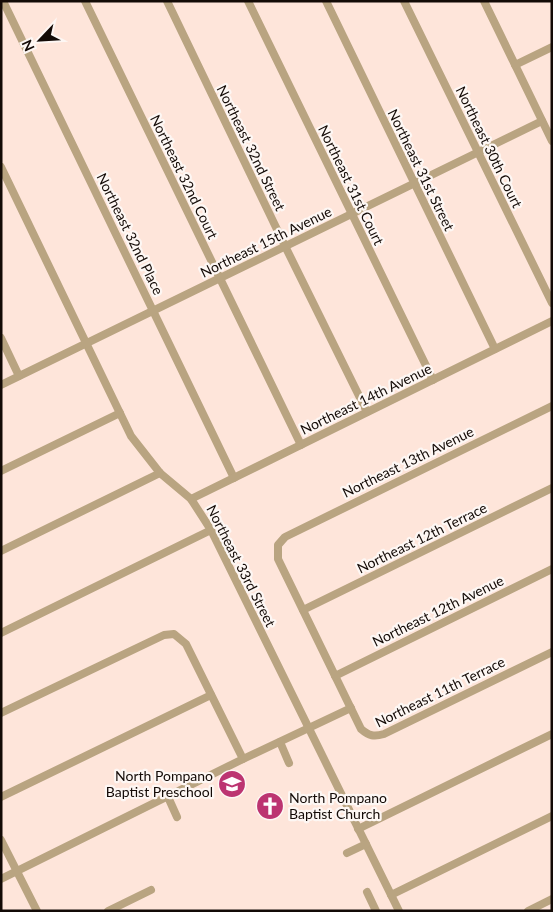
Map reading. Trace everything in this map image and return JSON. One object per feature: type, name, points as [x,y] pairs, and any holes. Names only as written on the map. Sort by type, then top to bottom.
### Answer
[{"type":"street","name":"Northeast 32nd Place","points":[[4,1],[234,478]]},
{"type":"street","name":"Northeast 32nd Court","points":[[85,1],[301,445]]},
{"type":"street","name":"Northeast 32nd Street","points":[[167,1],[285,246],[368,412]]},
{"type":"street","name":"Northeast 31st Court","points":[[248,1],[433,380]]},
{"type":"street","name":"Northeast 31st Street","points":[[326,1],[495,349]]},
{"type":"street","name":"Northeast 30th Court","points":[[404,1],[552,303]]},
{"type":"street","points":[[484,1],[552,141]]},
{"type":"street","points":[[515,65],[552,47]]},
{"type":"street","name":"Northeast 15th Avenue","points":[[1,385],[542,121]]},
{"type":"street","name":"Northeast 33rd Street","points":[[1,167],[131,436],[160,473],[191,499],[211,530],[399,911]]},
{"type":"street","name":"Northeast 14th Avenue","points":[[191,499],[552,321]]},
{"type":"street","points":[[1,338],[19,376]]},
{"type":"street","name":"Northeast 13th Avenue","points":[[303,610],[278,559],[278,545],[285,537],[552,406]]},
{"type":"street","points":[[1,471],[120,413]]},
{"type":"street","points":[[1,551],[160,473]]},
{"type":"street","name":"Northeast 12th Terrace","points":[[303,610],[552,488]]},
{"type":"street","points":[[1,633],[211,530]]},
{"type":"street","name":"Northeast 12th Avenue","points":[[335,676],[552,569]]},
{"type":"street","points":[[1,879],[243,759],[351,708],[303,610]]},
{"type":"street","points":[[1,714],[164,635],[174,634],[186,644],[243,759]]},
{"type":"street","name":"Northeast 11th Terrace","points":[[351,708],[361,729],[376,737],[552,652]]},
{"type":"street","points":[[1,797],[212,695]]},
{"type":"street","points":[[358,829],[552,734]]},
{"type":"street","points":[[280,742],[289,763]]},
{"type":"street","points":[[168,797],[177,817]]},
{"type":"street","points":[[391,894],[552,816]]},
{"type":"street","points":[[1,840],[37,911]]},
{"type":"street","points":[[347,853],[366,844]]},
{"type":"street","points":[[108,911],[150,890]]},
{"type":"street","points":[[367,892],[376,911]]},
{"type":"street","points":[[528,911],[552,899]]},
{"type":"place","name":"North Pompano Baptist Preschool","points":[[232,784]]},
{"type":"place","name":"North Pompano Baptist Church","points":[[270,806]]}]
